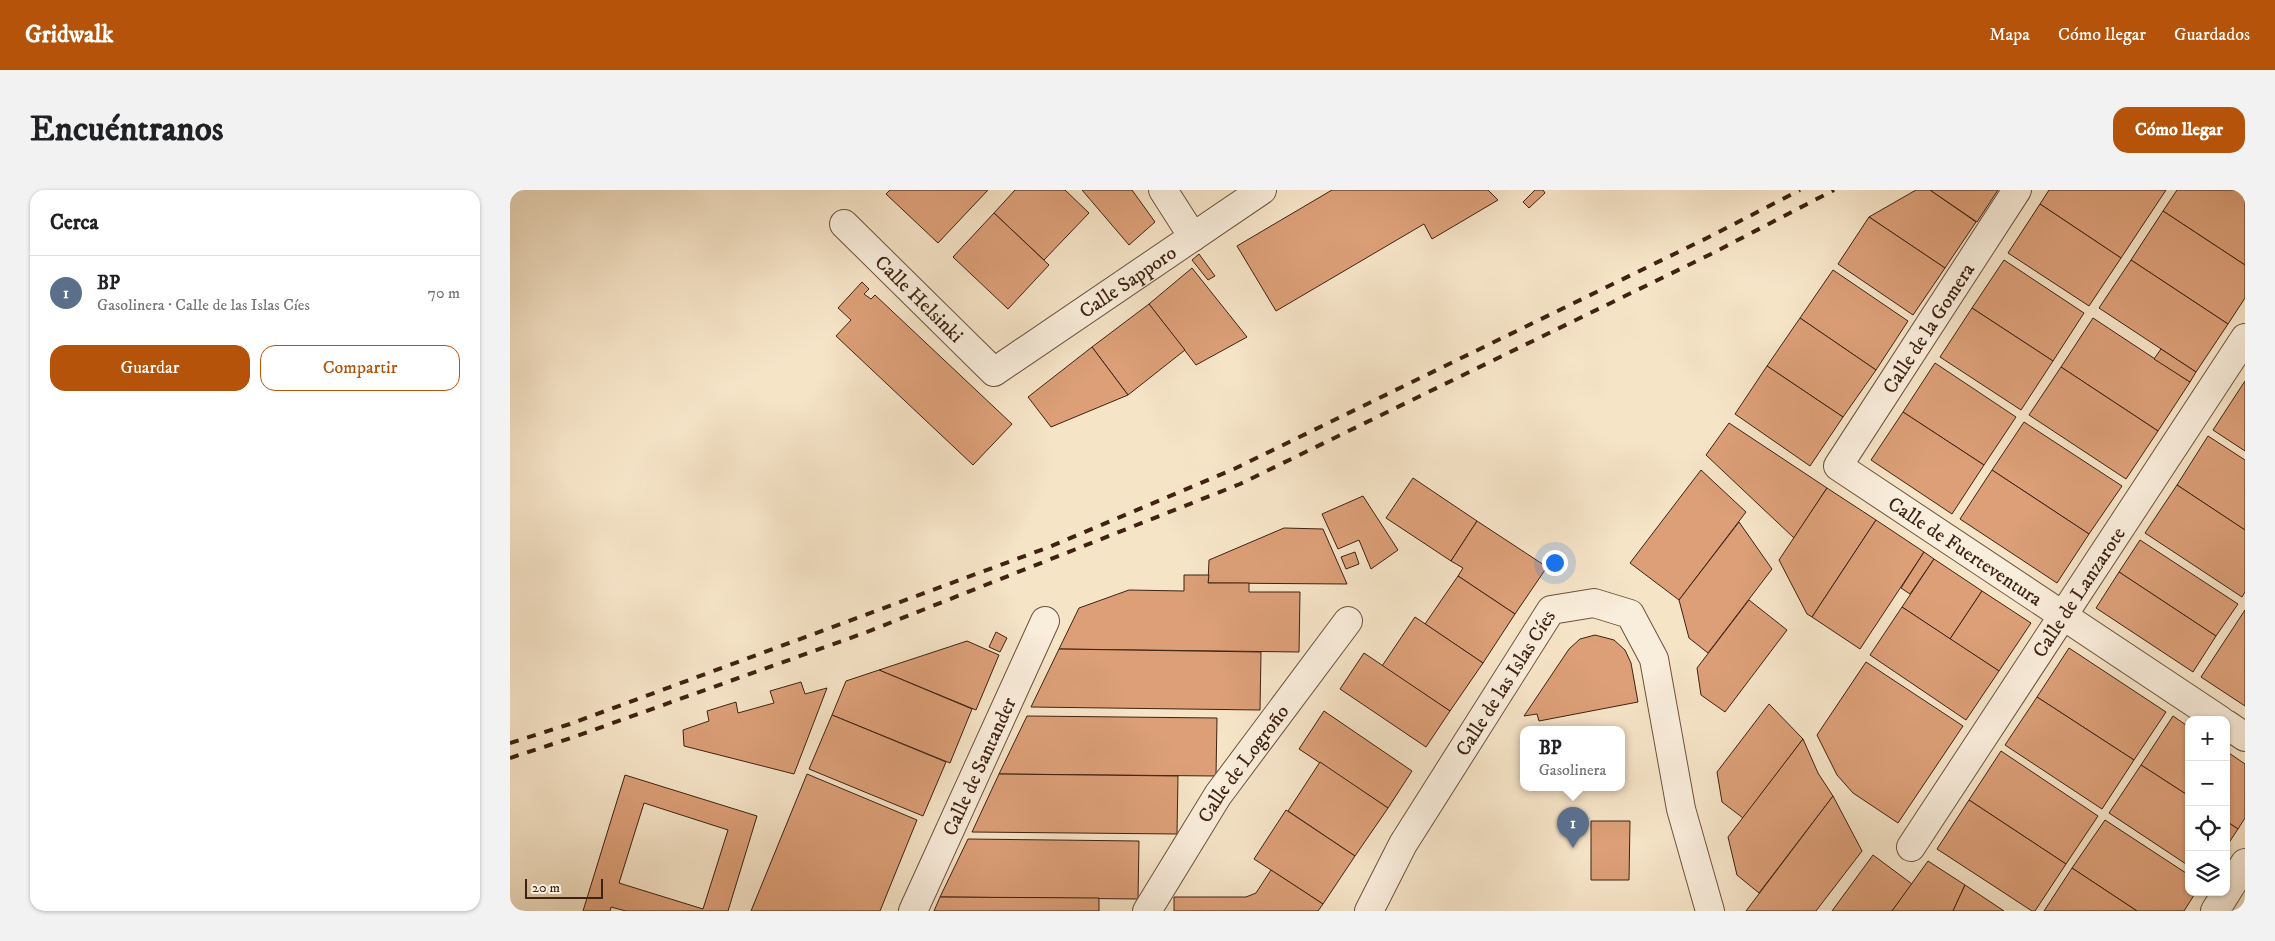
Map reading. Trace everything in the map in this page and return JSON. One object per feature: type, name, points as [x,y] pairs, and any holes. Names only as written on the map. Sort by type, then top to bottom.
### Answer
[{"type":"street","points":[[1162,190],[1193,237]]},
{"type":"street","name":"Calle Sapporo","points":[[994,372],[1262,190]]},
{"type":"street","name":"Calle de la Gomera","points":[[1838,466],[2018,190]]},
{"type":"street","name":"Calle Helsinki","points":[[844,224],[994,372]]},
{"type":"street","name":"Calle de Lanzarote","points":[[1911,847],[2245,338]]},
{"type":"street","name":"Calle de Fuerteventura","points":[[1838,466],[2214,716]]},
{"type":"street","name":"Calle de las Islas Cíes","points":[[1369,911],[1403,844],[1551,610],[1594,603],[1630,614],[1654,659],[1681,809],[1710,911]]},
{"type":"street","name":"Calle de Santander","points":[[913,911],[1045,621]]},
{"type":"street","name":"Calle de Logroño","points":[[1147,911],[1218,796],[1348,621]]},
{"type":"street","points":[[2230,727],[2245,737]]},
{"type":"street","points":[[2215,911],[2245,863]]},
{"type":"building","points":[[890,190],[988,190],[938,243],[886,194]]},
{"type":"building","points":[[1015,190],[1065,190],[1089,213],[1044,260],[994,213]]},
{"type":"building","points":[[1082,190],[1132,190],[1155,222],[1129,245]]},
{"type":"building","points":[[1332,190],[1488,190],[1498,200],[1432,239],[1424,224],[1276,311],[1237,246]]},
{"type":"building","points":[[1535,190],[1543,190],[1545,193],[1529,208],[1523,202]]},
{"type":"building","points":[[1916,190],[1930,190],[1976,222],[1945,268],[1869,217]]},
{"type":"building","points":[[1930,190],[1998,190],[1977,222]]},
{"type":"building","points":[[2049,190],[2166,190],[2121,258],[2040,204]]},
{"type":"building","points":[[2177,190],[2237,190],[2245,196],[2245,265],[2163,211]]},
{"type":"building","points":[[2040,204],[2121,258],[2089,306],[2008,253]]},
{"type":"building","points":[[2163,211],[2245,265],[2245,298],[2228,324],[2131,260]]},
{"type":"building","points":[[994,213],[1049,265],[1008,309],[953,257]]},
{"type":"building","points":[[1869,217],[1945,268],[1913,315],[1838,264]]},
{"type":"building","points":[[1199,254],[1215,276],[1208,280],[1192,260]]},
{"type":"building","points":[[2004,260],[2084,313],[2053,361],[1972,308]]},
{"type":"building","points":[[2131,260],[2228,324],[2196,372],[2099,308]]},
{"type":"building","points":[[1192,268],[1247,337],[1196,365],[1149,304]]},
{"type":"building","points":[[1833,270],[1908,321],[1876,370],[1800,318]]},
{"type":"building","points":[[862,282],[869,289],[864,294],[871,299],[875,295],[1012,424],[973,465],[836,336],[851,320],[838,308]]},
{"type":"building","points":[[1149,304],[1185,350],[1128,395],[1092,347]]},
{"type":"building","points":[[1972,308],[2053,361],[2021,410],[1940,357]]},
{"type":"building","points":[[1800,318],[1876,370],[1843,417],[1767,366]]},
{"type":"building","points":[[2093,318],[2190,382],[2158,431],[2061,367]]},
{"type":"building","points":[[1092,347],[1128,395],[1051,427],[1028,397]]},
{"type":"building","points":[[2161,349],[2196,372],[2190,382],[2154,359]]},
{"type":"building","points":[[1935,363],[2016,417],[1984,465],[1903,412]]},
{"type":"building","points":[[1767,366],[1843,417],[1810,466],[1735,414]]},
{"type":"building","points":[[2061,367],[2158,431],[2126,479],[2029,415]]},
{"type":"building","points":[[2245,381],[2245,451],[2213,430]]},
{"type":"building","points":[[1903,412],[1984,465],[1952,514],[1871,460]]},
{"type":"building","points":[[2024,422],[2122,486],[2089,534],[1992,470]]},
{"type":"building","points":[[1729,423],[1827,488],[1794,538],[1706,455]]},
{"type":"building","points":[[2208,436],[2245,460],[2245,530],[2177,485]]},
{"type":"building","points":[[1701,470],[1746,512],[1679,600],[1630,563]]},
{"type":"building","points":[[1992,470],[2089,534],[2057,583],[1960,519]]},
{"type":"building","points":[[1413,478],[1477,521],[1451,561],[1386,518]]},
{"type":"building","points":[[2177,485],[2245,530],[2245,592],[2242,597],[2145,533]]},
{"type":"building","points":[[1827,488],[1876,520],[1812,617],[1807,614],[1779,560]]},
{"type":"building","points":[[1363,496],[1398,550],[1371,569],[1359,540],[1338,549],[1322,514]]},
{"type":"building","points":[[1876,520],[1924,552],[1860,649],[1812,617]]},
{"type":"building","points":[[1477,521],[1547,567],[1515,614],[1458,576],[1463,568],[1451,561]]},
{"type":"building","points":[[1739,522],[1772,569],[1708,653],[1689,638],[1679,600]]},
{"type":"building","points":[[1284,528],[1323,529],[1347,584],[1208,583],[1209,560]]},
{"type":"building","points":[[2140,540],[2238,604],[2216,636],[2119,572]]},
{"type":"building","points":[[1355,552],[1359,564],[1346,569],[1341,557]]},
{"type":"building","points":[[1924,552],[1934,559],[1910,594],[1901,588]]},
{"type":"building","points":[[1934,559],[1982,591],[1950,639],[1902,607]]},
{"type":"building","points":[[2119,572],[2216,636],[2193,672],[2096,608]]},
{"type":"building","points":[[1184,575],[1209,575],[1208,583],[1249,583],[1249,592],[1300,592],[1299,652],[1059,649],[1079,608],[1129,590],[1184,591]]},
{"type":"building","points":[[1458,576],[1515,614],[1483,663],[1425,624]]},
{"type":"building","points":[[1982,591],[2031,623],[1999,671],[1950,639]]},
{"type":"building","points":[[1749,600],[1787,630],[1725,712],[1701,695],[1697,668]]},
{"type":"building","points":[[1902,607],[1999,671],[1966,720],[1870,655]]},
{"type":"building","points":[[2245,610],[2245,706],[2201,677]]},
{"type":"building","points":[[1415,617],[1483,663],[1450,711],[1382,666]]},
{"type":"building","points":[[996,632],[1007,638],[1000,652],[989,647]]},
{"type":"building","points":[[1595,635],[1614,640],[1625,650],[1631,663],[1638,702],[1539,721],[1537,714],[1524,716],[1569,649],[1580,639]]},
{"type":"building","points":[[967,641],[999,655],[976,710],[879,670]]},
{"type":"building","points":[[2069,648],[2166,712],[2134,760],[2037,697]]},
{"type":"building","points":[[1059,649],[1261,652],[1260,710],[1031,707]]},
{"type":"building","points":[[1364,653],[1450,711],[1426,747],[1340,689]]},
{"type":"building","points":[[1866,662],[1963,726],[1898,823],[1853,793],[1837,775],[1817,735]]},
{"type":"building","points":[[879,670],[972,709],[950,763],[832,715],[846,681]]},
{"type":"building","points":[[801,682],[805,694],[827,688],[794,774],[684,746],[683,730],[709,721],[707,711],[736,702],[738,713],[774,703],[770,691]]},
{"type":"building","points":[[2037,697],[2134,760],[2102,809],[2005,745]]},
{"type":"building","points":[[1769,704],[1803,739],[1743,818],[1722,802],[1717,772]]},
{"type":"building","points":[[1324,711],[1412,771],[1388,808],[1299,749]]},
{"type":"building","points":[[832,715],[946,762],[923,816],[809,769]]},
{"type":"building","points":[[1027,716],[1217,718],[1216,776],[999,774]]},
{"type":"building","points":[[2173,716],[2185,724],[2185,793],[2141,765]]},
{"type":"building","points":[[1803,739],[1818,773],[1833,796],[1759,893],[1737,875],[1728,837]]},
{"type":"building","points":[[2001,751],[2098,816],[2066,864],[1969,800]]},
{"type":"building","points":[[2230,754],[2245,764],[2245,818],[2238,829],[2230,824]]},
{"type":"building","points":[[1320,762],[1388,808],[1355,856],[1288,811]]},
{"type":"building","points":[[2141,765],[2185,793],[2185,863],[2109,813]]},
{"type":"building","points":[[807,774],[917,820],[880,911],[751,911]]},
{"type":"building","points":[[999,774],[1178,776],[1177,834],[972,832]]},
{"type":"building","points":[[625,775],[757,816],[728,911],[626,911],[611,907],[610,911],[583,911]],"holes":[[[644,803],[728,830],[703,909],[619,883]]]},
{"type":"building","points":[[1833,796],[1862,851],[1816,911],[1746,911]]},
{"type":"building","points":[[1969,800],[2066,864],[2035,911],[2032,911],[1937,849]]},
{"type":"building","points":[[1286,810],[1355,856],[1323,904],[1254,859]]},
{"type":"building","points":[[2105,820],[2185,872],[2185,896],[2193,896],[2184,911],[2137,911],[2072,868]]},
{"type":"building","points":[[1591,821],[1630,821],[1629,880],[1591,880]]},
{"type":"building","points":[[2230,824],[2238,829],[2230,841]]},
{"type":"building","points":[[968,839],[1139,841],[1138,899],[940,897]]},
{"type":"building","points":[[1873,855],[1912,884],[1892,911],[1832,911]]},
{"type":"building","points":[[1928,861],[1965,885],[1953,911],[1892,911]]},
{"type":"building","points":[[2072,868],[2137,911],[2044,911]]},
{"type":"building","points":[[1271,870],[1323,904],[1318,911],[1174,911],[1174,897],[1246,897],[1256,893]]},
{"type":"building","points":[[1965,885],[2004,911],[1953,911]]},
{"type":"building","points":[[940,897],[1099,898],[1099,911],[934,911]]},
{"type":"railway","points":[[510,743],[570,724],[1049,547],[1234,469],[1707,238],[1800,190]]},
{"type":"railway","points":[[510,758],[867,632],[1240,484],[1711,254],[1834,190]]},
{"type":"place","name":"BP","points":[[1573,848]]}]
